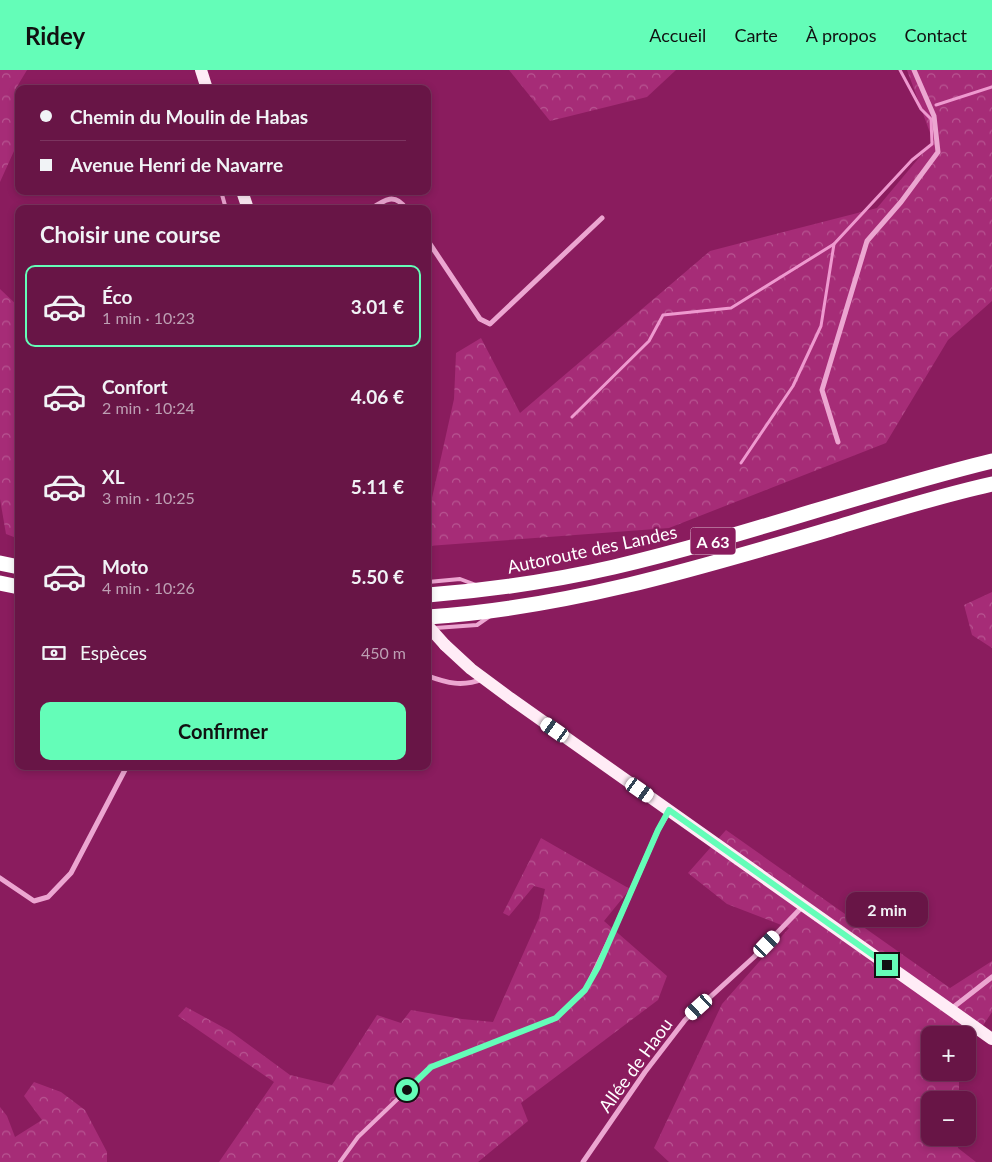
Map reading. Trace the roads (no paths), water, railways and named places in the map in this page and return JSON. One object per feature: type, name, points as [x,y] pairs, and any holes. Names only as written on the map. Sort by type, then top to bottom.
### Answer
[{"type":"highway","name":"Autoroute des Landes","points":[[431,595],[487,589],[578,574],[665,554],[992,461]]},
{"type":"highway","name":"A 63","points":[[431,617],[582,596],[674,574],[924,501],[992,484]]},
{"type":"highway","points":[[0,563],[15,566]]},
{"type":"highway","points":[[0,583],[15,586]]},
{"type":"main road","points":[[201,70],[206,85]]},
{"type":"main road","points":[[431,630],[483,679],[992,1039]]},
{"type":"street","points":[[838,442],[822,390],[867,241],[901,202],[938,152],[934,116],[914,70]]},
{"type":"street","points":[[377,205],[384,200],[394,199],[403,205]]},
{"type":"street","points":[[431,246],[480,319],[490,324],[602,218]]},
{"type":"street","points":[[431,677],[453,684],[473,683],[483,679]]},
{"type":"street","points":[[0,878],[34,901],[48,897],[72,873],[125,770]]},
{"type":"street","points":[[619,919],[658,830],[669,810]]},
{"type":"street","name":"Allée de Haou","points":[[583,1162],[645,1072],[685,1020],[754,957],[803,906]]},
{"type":"street","points":[[950,1009],[992,977]]},
{"type":"lane","points":[[431,582],[460,579],[487,589]]},
{"type":"lane","points":[[431,627],[477,625],[502,608]]},
{"type":"lane","points":[[340,1162],[358,1137],[431,1067],[556,1018],[585,990],[619,919]]},
{"type":"waterway","points":[[741,463],[793,386],[821,326],[834,244],[912,160],[932,144],[931,119],[921,109],[900,70]]},
{"type":"waterway","points":[[936,105],[992,87]]},
{"type":"waterway","points":[[572,417],[649,341],[663,315],[731,308],[834,244]]}]
